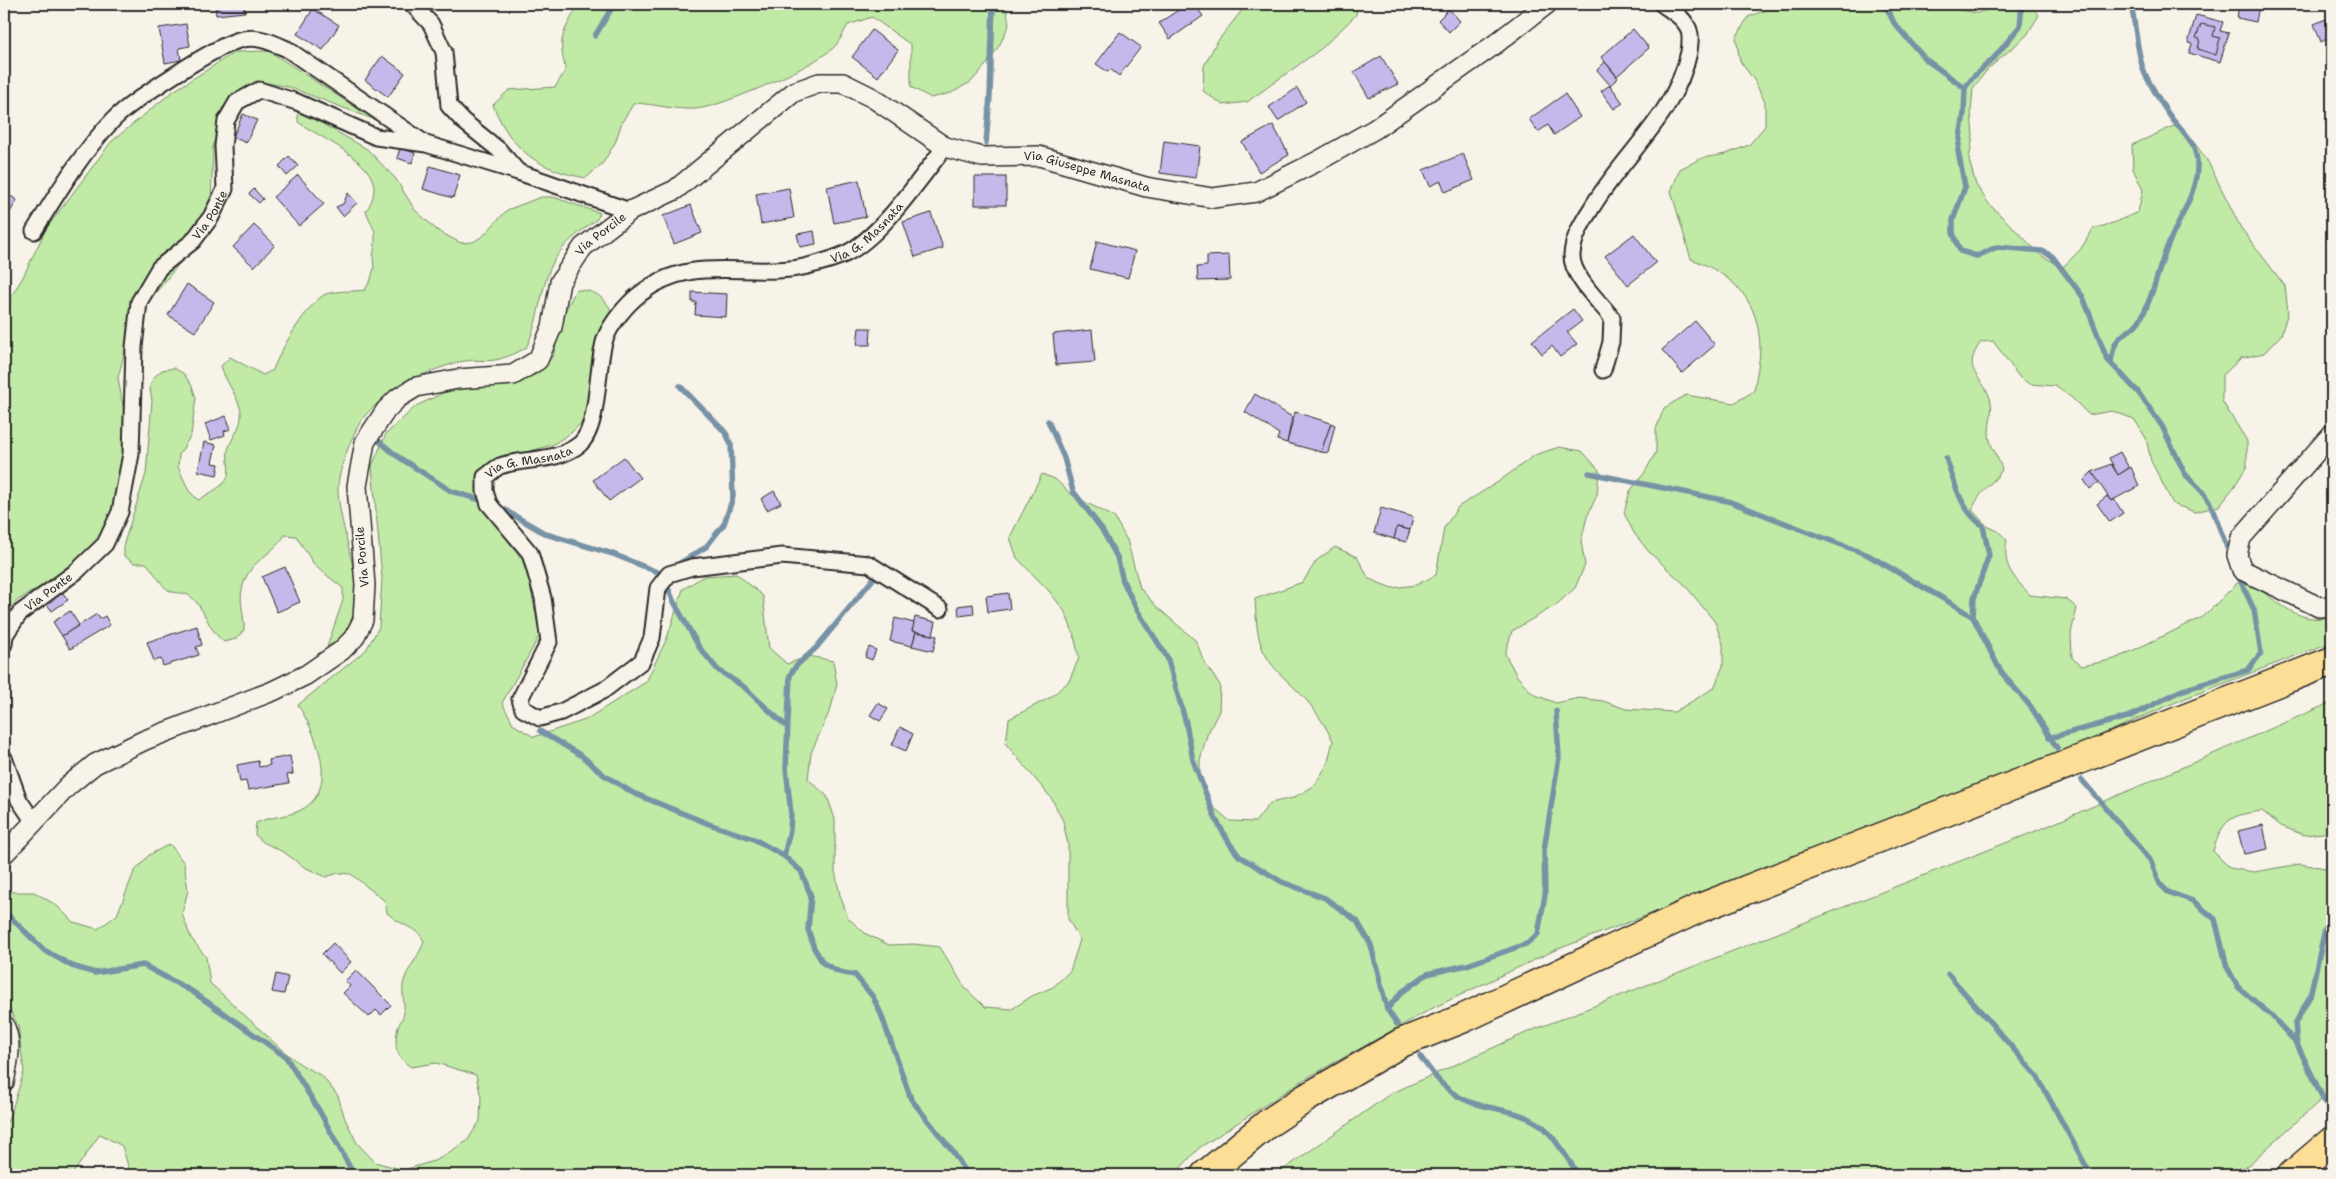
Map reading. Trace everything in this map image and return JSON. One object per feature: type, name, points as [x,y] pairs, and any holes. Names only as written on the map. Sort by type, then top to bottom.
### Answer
[{"type":"highway","points":[[1205,1175],[1267,1124],[1306,1098],[1401,1042],[1464,1018],[1700,908],[2332,661]]},
{"type":"highway","points":[[2292,1175],[2332,1141]]},
{"type":"street","points":[[412,4],[431,24],[444,52],[449,106],[463,121],[499,150],[518,172]]},
{"type":"street","name":"Via Giuseppe Masnata","points":[[630,211],[675,190],[794,92],[819,83],[843,83],[873,98],[945,146],[982,157],[1038,156],[1146,187],[1213,198],[1256,192],[1318,161],[1375,129],[1486,51],[1547,4]]},
{"type":"street","points":[[1603,370],[1611,342],[1612,318],[1582,283],[1572,256],[1579,230],[1602,190],[1664,112],[1685,68],[1691,40],[1688,27],[1680,17],[1662,4]]},
{"type":"street","points":[[34,231],[85,152],[115,118],[147,94],[208,55],[240,40],[265,39],[287,49],[426,144]]},
{"type":"street","name":"Via Ponte","points":[[4,644],[6,635],[20,613],[76,571],[106,544],[120,512],[131,454],[134,347],[139,302],[159,268],[193,241],[211,218],[225,189],[223,146],[226,121],[237,102],[258,90],[297,102],[376,137],[426,144],[518,172],[630,211]]},
{"type":"street","name":"Via G. Masnata","points":[[940,608],[869,564],[782,556],[692,567],[668,574],[658,588],[652,638],[642,661],[604,690],[561,712],[540,718],[523,709],[520,699],[549,642],[543,598],[530,553],[489,504],[485,491],[485,477],[500,466],[560,455],[581,443],[595,416],[597,378],[606,338],[621,314],[640,293],[670,277],[701,269],[791,269],[845,254],[876,231],[945,146]]},
{"type":"street","name":"Via Porcile","points":[[4,854],[68,786],[95,764],[145,740],[273,691],[306,675],[341,651],[354,638],[363,620],[366,585],[357,486],[365,442],[380,418],[398,398],[416,387],[458,379],[513,375],[538,360],[552,327],[560,282],[583,246],[630,211]]},
{"type":"street","points":[[2332,434],[2241,538],[2237,554],[2242,570],[2319,607],[2332,606]]},
{"type":"street","points":[[4,758],[19,800],[34,822]]},
{"type":"street","points":[[4,1025],[8,1033],[10,1057],[4,1082]]},
{"type":"green space","points":[[572,4],[1006,4],[1009,25],[999,46],[971,82],[951,93],[931,98],[911,87],[911,45],[872,17],[848,25],[836,45],[827,53],[769,84],[747,93],[708,107],[695,109],[634,103],[622,122],[615,143],[603,163],[586,178],[554,170],[529,155],[518,146],[509,134],[500,121],[493,105],[509,90],[555,87],[566,70],[562,52],[562,39],[575,11]]},
{"type":"green space","points":[[1247,4],[1358,4],[1356,15],[1322,48],[1247,102],[1223,105],[1203,91],[1204,66],[1216,43]]},
{"type":"green space","points":[[1804,4],[1939,4],[1945,7],[1977,13],[2003,4],[2030,4],[2039,15],[2027,35],[1988,69],[1973,88],[1971,112],[1973,136],[1969,160],[1976,185],[1989,204],[2042,256],[2063,267],[2080,250],[2093,229],[2116,222],[2138,212],[2143,190],[2133,169],[2132,145],[2174,126],[2193,141],[2207,160],[2241,228],[2285,286],[2288,312],[2281,335],[2264,353],[2241,358],[2222,376],[2222,401],[2247,441],[2247,466],[2219,506],[2195,512],[2173,504],[2151,461],[2146,438],[2134,419],[2112,411],[2089,415],[2072,398],[2055,386],[2030,384],[2020,378],[1993,341],[1981,342],[1972,360],[1975,372],[1990,398],[1992,407],[1989,438],[2002,470],[1982,493],[1972,510],[1987,526],[1998,531],[2007,540],[2006,557],[2010,570],[2030,595],[2066,599],[2077,608],[2071,633],[2072,658],[2082,666],[2115,659],[2203,617],[2237,583],[2249,585],[2260,590],[2291,611],[2303,616],[2316,618],[2332,617],[2332,642],[2183,699],[1976,790],[1553,951],[1433,1008],[1305,1079],[1199,1148],[1174,1175],[128,1175],[129,1169],[122,1146],[100,1134],[72,1175],[4,1175],[4,1128],[11,1113],[24,1071],[18,1026],[4,998],[4,896],[10,892],[34,892],[56,905],[73,922],[98,929],[117,915],[134,872],[149,855],[170,844],[184,863],[188,890],[182,914],[191,938],[206,957],[210,983],[281,1049],[300,1064],[322,1076],[338,1096],[345,1119],[357,1143],[375,1162],[404,1170],[437,1160],[467,1141],[480,1121],[481,1097],[476,1075],[436,1063],[411,1067],[402,1059],[397,1050],[398,1027],[404,1013],[404,982],[424,941],[418,932],[387,913],[385,901],[351,874],[338,873],[326,877],[304,867],[285,853],[263,842],[255,835],[256,823],[296,812],[313,801],[320,789],[322,775],[321,760],[311,730],[298,705],[366,650],[379,627],[382,578],[372,466],[386,434],[416,406],[443,393],[535,375],[553,356],[566,309],[576,290],[597,294],[611,310],[587,417],[571,433],[552,445],[494,461],[480,474],[476,488],[483,506],[526,565],[540,635],[502,703],[514,725],[534,737],[585,720],[646,682],[667,638],[683,589],[704,576],[737,574],[763,596],[769,648],[787,664],[809,656],[833,661],[837,684],[831,708],[811,753],[808,779],[827,796],[835,819],[835,871],[840,895],[848,918],[866,934],[889,945],[914,944],[940,947],[965,988],[985,1007],[1012,1009],[1032,996],[1053,987],[1070,971],[1080,940],[1068,919],[1068,845],[1063,821],[1052,799],[1006,744],[1009,719],[1051,697],[1069,681],[1079,658],[1074,635],[1065,612],[1050,592],[1017,558],[1010,537],[1042,474],[1055,479],[1072,495],[1114,517],[1127,540],[1140,588],[1157,607],[1196,641],[1205,664],[1220,685],[1219,711],[1207,735],[1200,760],[1200,785],[1212,806],[1230,821],[1255,822],[1270,803],[1293,798],[1314,786],[1327,765],[1333,741],[1312,707],[1275,669],[1265,654],[1258,634],[1255,599],[1303,582],[1316,561],[1335,547],[1357,557],[1369,579],[1392,588],[1416,585],[1436,575],[1444,528],[1458,507],[1498,482],[1535,455],[1559,447],[1582,451],[1599,470],[1597,495],[1587,517],[1581,541],[1585,565],[1575,588],[1556,605],[1512,631],[1505,654],[1517,676],[1533,694],[1556,703],[1579,698],[1603,701],[1626,709],[1674,712],[1714,688],[1723,666],[1723,644],[1715,622],[1684,584],[1649,552],[1634,533],[1624,513],[1630,491],[1645,472],[1656,452],[1656,429],[1664,408],[1686,395],[1734,403],[1754,391],[1760,348],[1759,331],[1755,316],[1749,303],[1731,282],[1720,273],[1691,259],[1671,191],[1680,169],[1702,158],[1726,154],[1749,145],[1765,126],[1765,102],[1754,80],[1740,61],[1736,38],[1748,17],[1771,8],[1796,8]]},
{"type":"green space","points":[[269,51],[375,120],[289,87],[262,82],[241,92],[222,108],[213,147],[211,204],[196,243],[132,322],[118,378],[127,428],[121,483],[105,535],[81,563],[18,600],[4,615],[4,308],[23,277],[46,229],[111,142],[172,92],[235,52]]},
{"type":"green space","points":[[298,110],[367,149],[395,178],[415,210],[438,231],[461,243],[473,242],[483,236],[507,210],[541,197],[553,197],[600,213],[597,219],[567,244],[553,263],[544,286],[535,324],[526,348],[499,359],[491,361],[464,361],[421,376],[393,391],[363,418],[347,451],[338,486],[340,506],[354,573],[356,595],[353,615],[344,632],[327,647],[343,600],[343,588],[315,566],[296,536],[285,535],[249,572],[241,595],[244,630],[236,639],[224,642],[218,637],[199,606],[190,596],[168,590],[146,563],[134,563],[124,556],[124,543],[146,474],[152,401],[150,389],[153,378],[162,370],[174,368],[184,374],[192,386],[196,398],[191,435],[179,455],[178,467],[189,491],[198,500],[221,486],[228,477],[228,450],[241,419],[240,407],[221,366],[230,357],[263,375],[273,370],[295,328],[311,306],[326,294],[365,290],[371,279],[374,268],[375,232],[366,211],[373,195],[372,178],[356,159],[298,122]]},
{"type":"green space","points":[[2332,702],[2332,832],[2304,835],[2281,826],[2262,811],[2242,814],[2224,825],[2213,851],[2230,868],[2254,872],[2300,864],[2332,869],[2332,1090],[2237,1175],[1276,1175],[1390,1094],[1528,1032],[2041,829]]},
{"type":"building","points":[[215,4],[244,4],[245,12],[216,15]]},
{"type":"building","points":[[1187,4],[1194,4],[1203,16],[1170,39],[1159,23]]},
{"type":"building","points":[[2239,4],[2259,6],[2256,22],[2237,18]]},
{"type":"building","points":[[2279,4],[2312,4],[2311,7]]},
{"type":"building","points":[[313,9],[339,25],[323,50],[297,34]]},
{"type":"building","points":[[1449,9],[1460,21],[1449,32],[1438,20]]},
{"type":"building","points":[[2196,15],[2223,22],[2220,31],[2229,33],[2220,62],[2189,53],[2192,44],[2188,43]]},
{"type":"building","points":[[2326,19],[2332,36],[2321,42],[2314,24]]},
{"type":"building","points":[[186,24],[190,46],[179,48],[181,60],[165,63],[159,28]]},
{"type":"building","points":[[2201,24],[2215,27],[2213,36],[2220,38],[2216,55],[2198,49],[2200,39],[2196,38]]},
{"type":"building","points":[[1633,29],[1649,48],[1617,76],[1601,57]]},
{"type":"building","points":[[872,30],[898,50],[878,77],[852,57]]},
{"type":"building","points":[[1120,32],[1141,47],[1119,76],[1110,69],[1108,72],[1096,64]]},
{"type":"building","points":[[382,56],[405,73],[388,97],[365,80]]},
{"type":"building","points":[[1381,56],[1398,84],[1369,98],[1354,72]]},
{"type":"building","points":[[1605,62],[1618,78],[1610,85],[1597,70]]},
{"type":"building","points":[[1610,85],[1623,103],[1614,109],[1601,91]]},
{"type":"building","points":[[1297,88],[1306,102],[1278,121],[1269,107]]},
{"type":"building","points":[[1565,94],[1580,117],[1554,135],[1548,125],[1538,132],[1529,119]]},
{"type":"building","points":[[243,114],[257,120],[246,143],[233,137]]},
{"type":"building","points":[[1273,125],[1289,155],[1259,172],[1242,142]]},
{"type":"building","points":[[1164,141],[1200,146],[1196,178],[1160,173]]},
{"type":"building","points":[[400,148],[415,153],[412,163],[397,158]]},
{"type":"building","points":[[1463,154],[1474,180],[1445,192],[1441,181],[1430,186],[1423,170]]},
{"type":"building","points":[[289,156],[298,166],[287,176],[279,166]]},
{"type":"building","points":[[430,166],[460,175],[453,198],[423,189]]},
{"type":"building","points":[[298,175],[324,204],[299,226],[273,197]]},
{"type":"building","points":[[975,177],[1006,177],[1006,205],[975,205]]},
{"type":"building","points":[[859,180],[866,217],[834,223],[827,187]]},
{"type":"building","points":[[789,188],[794,218],[761,224],[756,194]]},
{"type":"building","points":[[254,189],[263,199],[259,203],[249,194]]},
{"type":"building","points":[[4,192],[17,200],[4,223]]},
{"type":"building","points":[[348,193],[357,203],[343,216],[336,207],[343,204]]},
{"type":"building","points":[[691,205],[702,233],[674,244],[663,216]]},
{"type":"building","points":[[931,213],[943,248],[915,257],[903,222]]},
{"type":"building","points":[[254,225],[275,245],[254,267],[233,247]]},
{"type":"building","points":[[814,231],[816,244],[800,247],[797,234]]},
{"type":"building","points":[[1634,234],[1656,263],[1628,285],[1605,256]]},
{"type":"building","points":[[1097,241],[1135,251],[1128,278],[1090,269]]},
{"type":"building","points":[[1229,255],[1230,280],[1198,281],[1197,267],[1207,266],[1207,256]]},
{"type":"building","points":[[187,284],[214,302],[195,332],[168,315]]},
{"type":"building","points":[[692,292],[727,294],[726,317],[695,315],[696,302],[692,302]]},
{"type":"building","points":[[1573,309],[1582,321],[1567,332],[1577,344],[1560,357],[1552,346],[1542,354],[1532,341]]},
{"type":"building","points":[[1695,321],[1715,345],[1682,373],[1662,350]]},
{"type":"building","points":[[859,328],[871,328],[870,345],[857,345]]},
{"type":"building","points":[[1092,330],[1095,362],[1056,365],[1053,334]]},
{"type":"building","points":[[1255,394],[1292,417],[1287,443],[1277,440],[1279,434],[1245,412]]},
{"type":"building","points":[[1295,412],[1331,423],[1321,452],[1287,443]]},
{"type":"building","points":[[226,416],[231,429],[224,431],[225,435],[211,440],[205,424]]},
{"type":"building","points":[[1331,423],[1335,425],[1328,453],[1321,452]]},
{"type":"building","points":[[204,442],[216,445],[212,463],[219,464],[217,475],[198,471]]},
{"type":"building","points":[[2120,452],[2129,468],[2118,475],[2109,458]]},
{"type":"building","points":[[624,457],[640,478],[609,501],[593,480]]},
{"type":"building","points":[[2111,464],[2118,475],[2131,467],[2139,486],[2111,501],[2092,472]]},
{"type":"building","points":[[2092,472],[2099,482],[2090,489],[2084,480]]},
{"type":"building","points":[[774,491],[781,503],[767,510],[761,499]]},
{"type":"building","points":[[2107,496],[2111,501],[2114,499],[2123,513],[2110,522],[2097,504]]},
{"type":"building","points":[[1381,508],[1413,517],[1410,530],[1397,527],[1394,539],[1374,533]]},
{"type":"building","points":[[1397,527],[1410,530],[1406,542],[1394,539]]},
{"type":"building","points":[[285,567],[300,602],[277,612],[262,577]]},
{"type":"building","points":[[58,586],[68,600],[52,611],[42,598]]},
{"type":"building","points":[[1008,593],[1010,609],[988,612],[986,596]]},
{"type":"building","points":[[973,604],[974,614],[959,616],[958,606]]},
{"type":"building","points":[[70,611],[79,625],[62,636],[53,622]]},
{"type":"building","points":[[97,614],[100,619],[105,616],[110,625],[70,649],[62,636]]},
{"type":"building","points":[[915,617],[936,622],[933,635],[912,631]]},
{"type":"building","points":[[895,618],[914,623],[912,631],[916,632],[912,646],[890,641]]},
{"type":"building","points":[[197,626],[202,645],[196,647],[199,655],[163,666],[161,659],[154,661],[147,642]]},
{"type":"building","points":[[916,632],[937,636],[933,651],[912,646]]},
{"type":"building","points":[[869,647],[876,650],[872,660],[865,657]]},
{"type":"building","points":[[878,703],[888,709],[880,721],[870,715]]},
{"type":"building","points":[[900,727],[913,734],[906,751],[892,745]]},
{"type":"building","points":[[290,756],[293,774],[287,775],[289,783],[248,790],[246,781],[240,782],[237,765],[258,761],[259,767],[270,765],[269,760]]},
{"type":"building","points":[[2263,825],[2268,849],[2244,854],[2238,831]]},
{"type":"building","points":[[333,943],[351,962],[340,973],[322,954]]},
{"type":"building","points":[[356,970],[391,1005],[381,1015],[376,1010],[369,1017],[343,993],[350,986],[345,981]]},
{"type":"building","points":[[276,974],[288,977],[284,994],[272,992]]},
{"type":"waterway","points":[[595,36],[614,4]]},
{"type":"waterway","points":[[986,143],[990,96],[993,4]]},
{"type":"waterway","points":[[1885,4],[1894,23],[1925,59],[1965,88]]},
{"type":"waterway","points":[[2022,4],[2020,26],[1994,58],[1973,77],[1965,88],[1964,113],[1958,151],[1965,187],[1953,220],[1953,233],[1960,251],[1977,256],[1997,247],[2042,251],[2052,256],[2083,297],[2107,359],[2138,392],[2162,426],[2185,474],[2201,490],[2210,503],[2231,558]]},
{"type":"waterway","points":[[2111,363],[2119,338],[2132,329],[2145,310],[2170,240],[2191,196],[2197,173],[2194,148],[2173,120],[2145,74],[2131,4]]},
{"type":"waterway","points":[[675,566],[706,547],[724,524],[733,497],[731,445],[726,433],[680,386]]},
{"type":"waterway","points":[[1048,421],[1064,458],[1073,491],[1101,528],[1117,557],[1123,581],[1137,610],[1167,657],[1186,723],[1193,760],[1216,820],[1239,856],[1282,882],[1325,898],[1357,921],[1371,945],[1387,1009],[1397,1024]]},
{"type":"waterway","points":[[373,436],[397,456],[451,491],[487,502]]},
{"type":"waterway","points":[[1946,458],[1959,495],[1975,520],[1983,526],[1989,555],[1974,598],[1973,617]]},
{"type":"waterway","points":[[1589,473],[1728,501],[1868,555],[1954,605],[1973,617],[2001,672],[2031,707],[2057,748]]},
{"type":"waterway","points":[[498,506],[546,534],[613,554],[662,574],[674,602],[699,647],[718,670],[744,687],[786,726]]},
{"type":"waterway","points":[[784,856],[790,830],[791,814],[786,768],[790,675],[796,666],[816,648],[874,578],[867,556]]},
{"type":"waterway","points":[[2049,738],[2131,716],[2180,691],[2248,670],[2261,653],[2254,610],[2237,573]]},
{"type":"waterway","points":[[1387,1009],[1402,992],[1427,974],[1467,965],[1526,944],[1538,934],[1545,895],[1544,850],[1559,757],[1556,711]]},
{"type":"waterway","points":[[540,731],[582,756],[604,775],[633,793],[709,824],[754,839],[784,856],[801,871],[811,896],[808,929],[814,948],[823,963],[839,972],[855,975],[873,997],[881,1014],[911,1099],[953,1152],[968,1175]]},
{"type":"waterway","points":[[2082,780],[2150,860],[2160,884],[2168,892],[2193,901],[2215,919],[2227,967],[2238,987],[2272,1016],[2297,1044],[2331,1115]]},
{"type":"waterway","points":[[7,914],[44,950],[72,966],[95,973],[143,965],[193,992],[286,1057],[320,1112],[354,1175]]},
{"type":"waterway","points":[[2297,1044],[2295,1024],[2310,996],[2325,929],[2332,920]]},
{"type":"waterway","points":[[1948,974],[2037,1076],[2091,1175]]},
{"type":"waterway","points":[[1420,1056],[1441,1083],[1454,1094],[1479,1105],[1516,1113],[1542,1126],[1556,1142],[1579,1175]]}]
